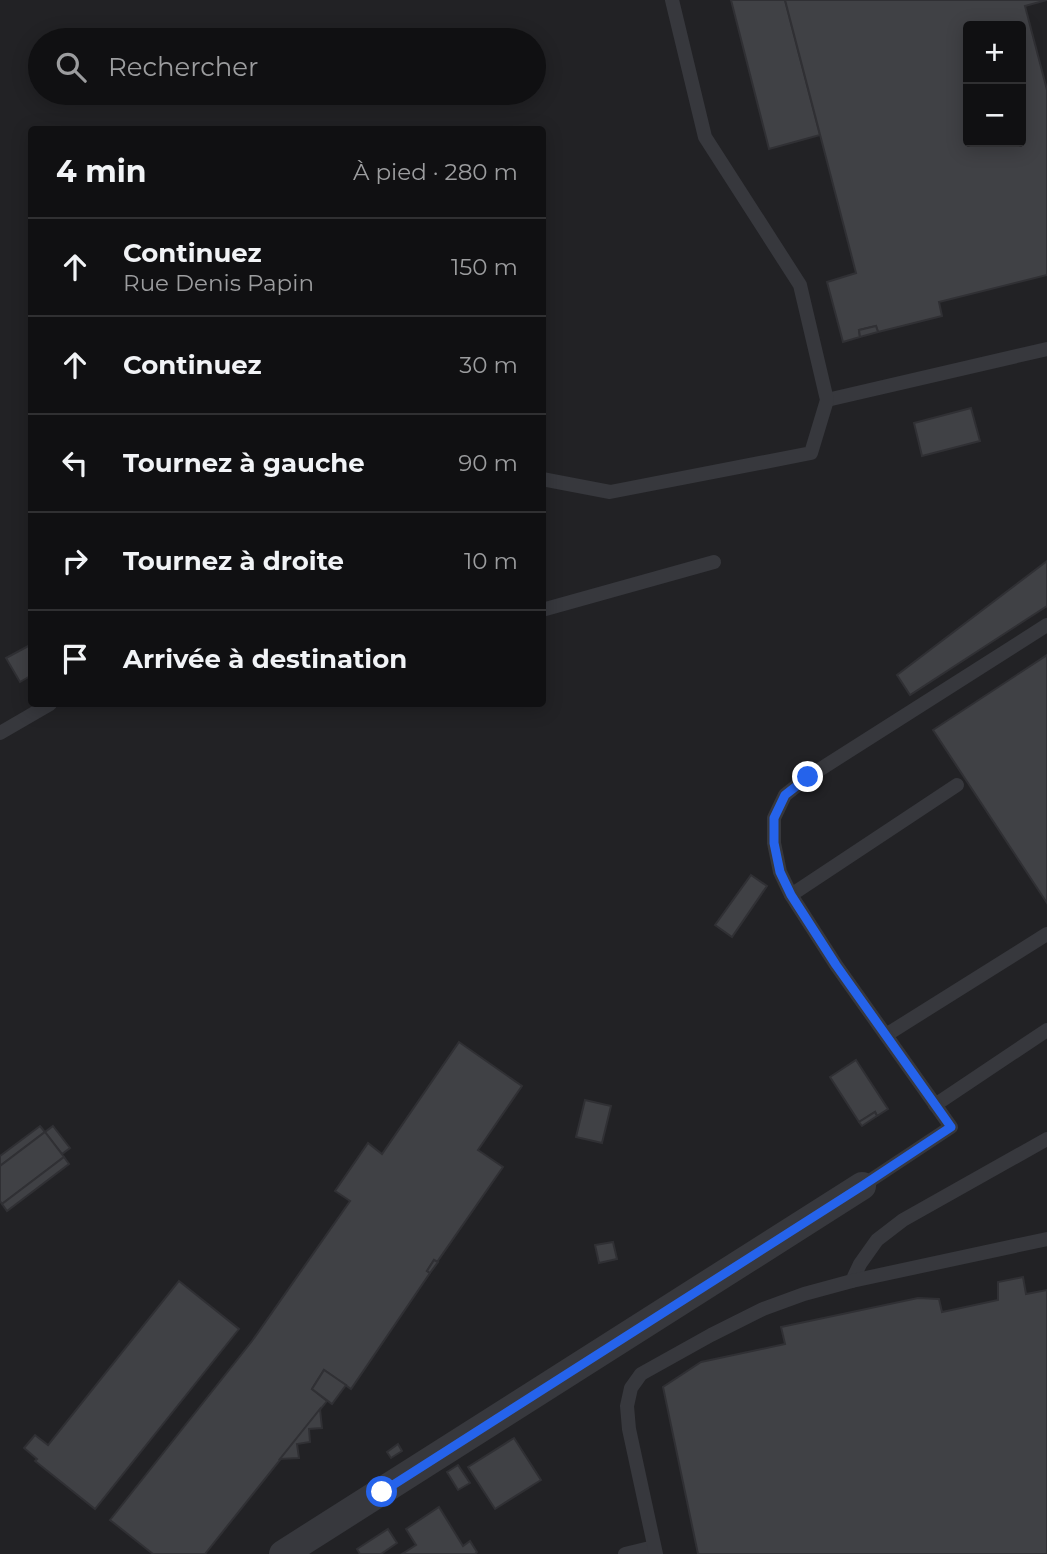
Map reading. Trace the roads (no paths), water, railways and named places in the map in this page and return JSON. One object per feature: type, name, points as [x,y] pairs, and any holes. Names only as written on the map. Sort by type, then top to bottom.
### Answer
[{"type":"street","points":[[284,1554],[862,1186]]},
{"type":"lane","points":[[546,480],[610,492],[811,453],[827,400],[800,285],[705,138],[672,0]]},
{"type":"lane","points":[[827,400],[1047,349]]},
{"type":"lane","points":[[546,609],[714,562]]},
{"type":"lane","points":[[862,1186],[951,1127],[836,965],[791,895],[780,872],[774,843],[774,818],[785,795],[808,777],[1047,625]]},
{"type":"lane","points":[[0,733],[45,707]]},
{"type":"lane","points":[[791,895],[957,785]]},
{"type":"lane","points":[[886,1035],[1047,934]]},
{"type":"lane","points":[[934,1105],[1047,1030]]},
{"type":"lane","points":[[852,1281],[877,1240],[904,1220],[1047,1139]]},
{"type":"lane","points":[[625,1554],[655,1550],[629,1429],[627,1406],[631,1388],[641,1374],[763,1309],[804,1294],[1047,1239]]}]
